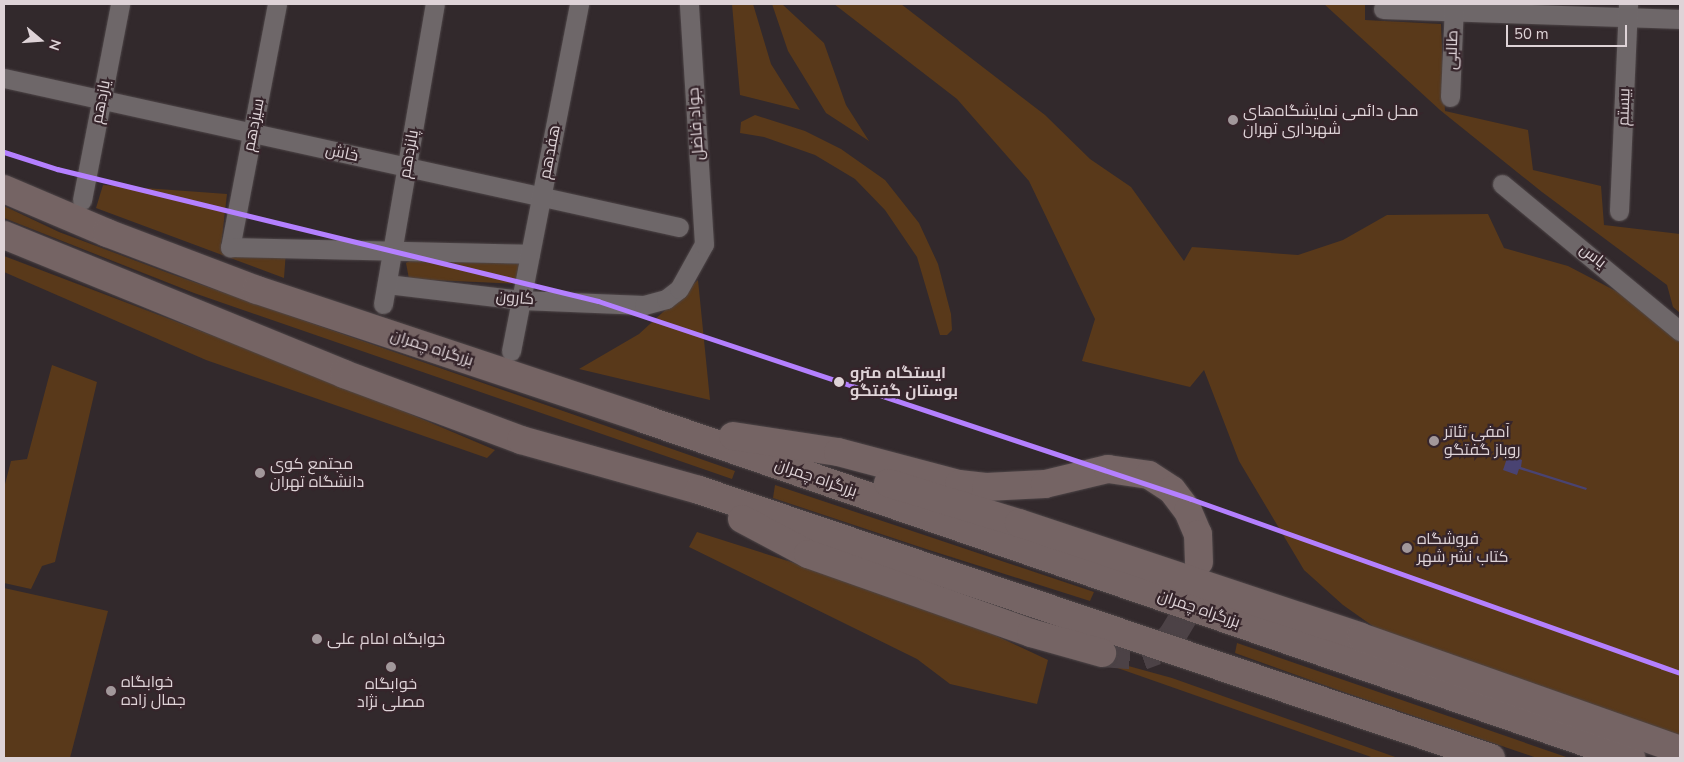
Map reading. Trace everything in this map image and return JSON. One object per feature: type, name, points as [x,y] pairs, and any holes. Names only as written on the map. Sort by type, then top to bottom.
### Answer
[{"type":"highway","name":"بزرگراه چمران","points":[[4,189],[106,234],[257,290],[644,419],[1631,758]]},
{"type":"highway","points":[[4,235],[344,374],[511,436],[699,490],[1491,758]]},
{"type":"highway","points":[[644,419],[674,421],[729,435],[1028,526],[1362,637],[1680,750]]},
{"type":"highway","points":[[729,435],[838,452],[959,484],[986,487],[1045,484],[1108,469],[1149,475],[1172,490],[1188,510],[1198,534],[1199,562]]},
{"type":"highway","points":[[699,490],[750,524],[808,554],[1031,633],[1102,654]]},
{"type":"street","name":"یازدهم","points":[[82,200],[120,4]]},
{"type":"street","name":"سیزدهم","points":[[277,4],[230,247],[392,250]]},
{"type":"street","name":"پانزدهم","points":[[384,304],[435,4]]},
{"type":"street","name":"هفدهم","points":[[511,351],[579,4]]},
{"type":"street","name":"جواد فاضل","points":[[689,4],[704,244]]},
{"type":"street","name":"طالبی","points":[[1450,97],[1454,8]]},
{"type":"street","points":[[1383,9],[1628,10],[1680,19]]},
{"type":"street","name":"بیستم","points":[[1619,211],[1628,10]]},
{"type":"street","name":"خاش","points":[[4,78],[680,227]]},
{"type":"street","name":"یاس","points":[[1502,184],[1680,331]]},
{"type":"street","name":"کارون","points":[[387,284],[521,300],[644,305],[666,299],[679,289],[704,244]]},
{"type":"street","points":[[392,250],[530,254]]},
{"type":"shaded area","points":[[732,4],[753,4],[771,64],[800,110],[740,95]]},
{"type":"shaded area","points":[[772,4],[782,4],[824,43],[846,105],[869,141],[826,113],[788,51]]},
{"type":"shaded area","points":[[834,4],[901,4],[1045,115],[1090,159],[1131,187],[1184,261],[1192,247],[1298,255],[1343,240],[1387,215],[1488,214],[1504,248],[1568,266],[1633,300],[1680,341],[1680,741],[1377,629],[1343,605],[1304,570],[1239,461],[1204,370],[1190,387],[1082,361],[1095,319],[1029,181],[957,99]]},
{"type":"shaded area","points":[[1324,4],[1365,4],[1365,20],[1441,24],[1445,111],[1528,130],[1533,170],[1601,186],[1604,225],[1680,234],[1680,313],[1673,307],[1667,285],[1542,192],[1440,110]]},
{"type":"shaded area","points":[[755,115],[805,131],[841,149],[885,180],[919,223],[938,264],[951,314],[952,330],[947,335],[940,335],[917,257],[885,210],[855,179],[815,155],[764,137],[740,133],[741,122]]},
{"type":"shaded area","points":[[103,185],[227,194],[221,247],[286,251],[284,278],[96,208]]},
{"type":"shaded area","points":[[4,206],[59,232],[171,274],[735,471],[732,479],[194,293],[4,218]]},
{"type":"shaded area","points":[[4,256],[337,383],[495,450],[487,458],[206,360],[4,272]]},
{"type":"shaded area","points":[[411,260],[524,264],[520,284],[409,279],[406,263]]},
{"type":"shaded area","points":[[698,280],[710,400],[579,369],[639,334]]},
{"type":"shaded area","points":[[52,365],[97,382],[55,562],[42,566],[31,589],[4,583],[4,488],[11,461],[27,459]]},
{"type":"shaded area","points":[[1508,455],[1522,460],[1521,467],[1587,488],[1586,490],[1519,469],[1517,475],[1503,470]]},
{"type":"shaded area","points":[[775,485],[1094,592],[1090,601],[773,498]]},
{"type":"shaded area","points":[[697,532],[939,609],[1048,660],[1037,704],[950,684],[917,659],[689,547]]},
{"type":"shaded area","points":[[4,588],[108,611],[70,758],[4,758]]},
{"type":"shaded area","points":[[1237,643],[1569,758],[1537,758],[1338,690],[1235,653]]},
{"type":"shaded area","points":[[1052,645],[1172,678],[1398,758],[1374,758]]},
{"type":"tunnel","points":[[1102,653],[1142,656],[1156,651],[1172,636],[1186,613],[1195,583]]},
{"type":"transit line","points":[[4,152],[57,169],[598,301],[1191,499],[1680,673]]},
{"type":"place","name":"محل دائمی نمایشگاه‌های شهرداری تهران","points":[[1233,120]]},
{"type":"place","name":"ایستگاه مترو بوستان گفتگو","points":[[839,382]]},
{"type":"place","name":"آمفی تئاتر روباز گفتگو","points":[[1434,441]]},
{"type":"place","name":"مجتمع کوی دانشگاه تهران","points":[[260,473]]},
{"type":"place","name":"فروشگاه کتاب نشر شهر","points":[[1407,548]]},
{"type":"place","name":"خوابگاه امام علی","points":[[317,639]]},
{"type":"place","name":"خوابگاه مصلی نژاد","points":[[391,667]]},
{"type":"place","name":"خوابگاه جمال زاده","points":[[111,691]]}]
